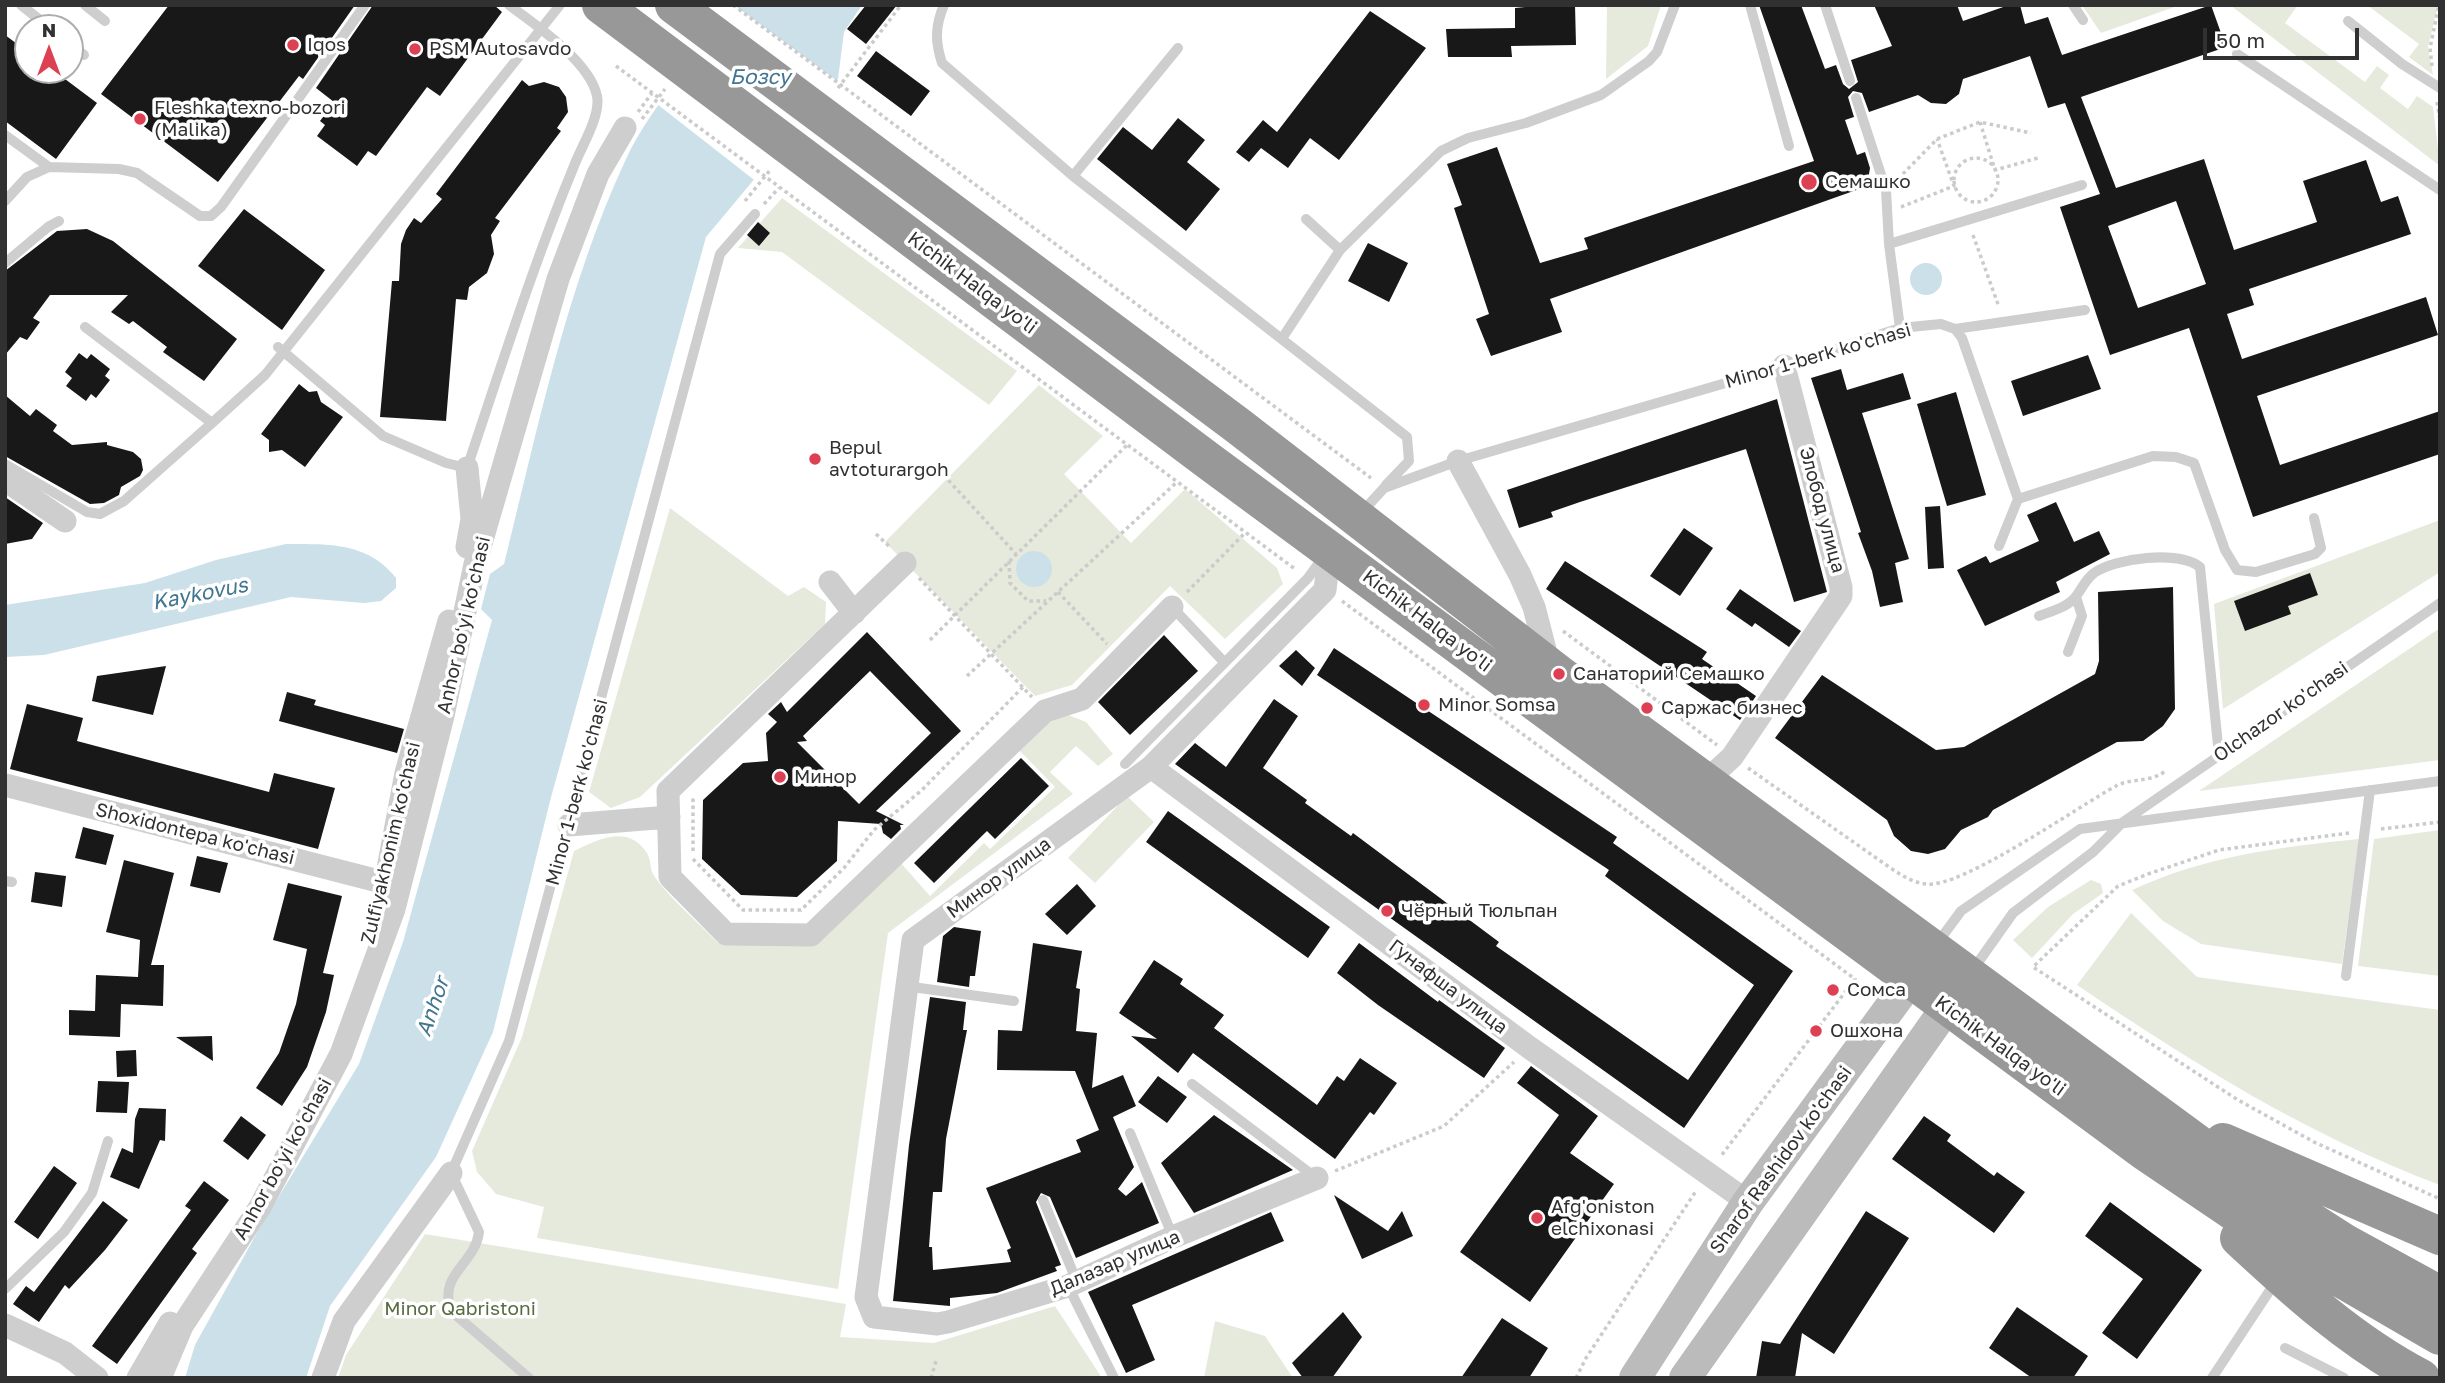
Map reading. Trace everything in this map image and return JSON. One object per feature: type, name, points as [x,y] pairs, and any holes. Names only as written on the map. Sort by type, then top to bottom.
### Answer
[{"type":"highway","name":"Kichik Halqa yo'li","points":[[601,5],[1210,462],[2144,1151],[2234,1214],[2335,1257],[2440,1295]]},
{"type":"highway","name":"Kichik Halqa yo'li","points":[[674,5],[839,107],[1237,425],[1549,666],[1719,768],[1934,948],[2250,1182],[2335,1257],[2440,1336]]},
{"type":"highway","points":[[1210,462],[1237,425]]},
{"type":"highway","points":[[2158,1113],[2440,1236]]},
{"type":"highway","points":[[2144,1151],[2280,1275],[2361,1342],[2421,1378]]},
{"type":"main road","name":"Sharof Rashidov ko'chasi","points":[[1635,1378],[1748,1202],[1934,948]]},
{"type":"main road","points":[[1685,1378],[1970,974]]},
{"type":"street","name":"Anhor boʻyi koʻchasi","points":[[160,1378],[182,1326],[260,1207],[341,1054],[394,909],[443,716],[475,564],[558,279],[598,174],[625,128]]},
{"type":"street","name":"Элобод улица","points":[[1719,768],[1841,596],[1841,587],[1784,366]]},
{"type":"street","points":[[1458,461],[1534,607],[1549,666]]},
{"type":"street","name":"Zulfiyakhonim ko'chasi","points":[[138,1378],[279,1147],[322,1063],[361,972],[386,883],[405,773],[461,579],[472,519],[467,468]]},
{"type":"street","points":[[5,480],[65,521]]},
{"type":"street","name":"Минор улица","points":[[869,1309],[866,1297],[913,940],[1151,767],[1325,590],[1330,548]]},
{"type":"street","points":[[905,563],[668,791],[670,877],[726,934],[811,935],[1045,711],[1082,699],[1172,607]]},
{"type":"street","points":[[830,582],[854,613]]},
{"type":"street","name":"Гунафша улица","points":[[1151,767],[1530,1048],[1748,1202]]},
{"type":"street","name":"Shoxidontepa ko'chasi","points":[[5,785],[386,883]]},
{"type":"street","points":[[569,825],[669,817]]},
{"type":"street","name":"Minor 1-berk ko'chasi","points":[[323,1378],[344,1321],[451,1172]]},
{"type":"street","name":"Далазар улица","points":[[869,1309],[874,1317],[937,1324],[1072,1284],[1173,1237],[1317,1178]]},
{"type":"street","points":[[5,1325],[65,1353],[97,1378]]},
{"type":"lane","points":[[85,5],[105,21]]},
{"type":"lane","points":[[7,196],[27,177],[49,167],[118,169],[136,173],[200,216],[211,216],[221,207],[365,5]]},
{"type":"lane","points":[[280,350],[383,436],[446,463],[467,468],[547,231],[598,99],[593,83],[584,69],[509,5]]},
{"type":"lane","points":[[5,464],[87,512],[100,514],[124,501],[265,375],[280,350],[559,5]]},
{"type":"lane","points":[[944,5],[937,27],[937,47],[942,63],[1073,176],[1283,337],[1407,437],[1409,461],[1384,488]]},
{"type":"lane","points":[[1283,337],[1340,250],[1441,151],[1468,138],[1526,123],[1601,95],[1649,61],[1657,52],[1675,5]]},
{"type":"lane","points":[[1750,5],[1789,146]]},
{"type":"lane","points":[[1825,5],[1850,81]]},
{"type":"lane","points":[[2073,5],[2083,20]]},
{"type":"lane","points":[[2348,21],[2402,64],[2437,87]]},
{"type":"lane","points":[[1073,176],[1178,48]]},
{"type":"lane","points":[[2237,54],[2440,190]]},
{"type":"lane","points":[[1856,99],[1886,190],[1899,328]]},
{"type":"lane","points":[[5,135],[49,167]]},
{"type":"lane","points":[[1889,244],[2082,185]]},
{"type":"lane","name":"Minor 1-berk ko'chasi","points":[[451,1172],[509,1041],[720,254],[755,214]]},
{"type":"lane","points":[[1306,219],[1340,250]]},
{"type":"lane","points":[[5,263],[59,221]]},
{"type":"lane","name":"Minor 1-berk ko'chasi","points":[[1358,516],[1384,488],[1458,461],[1784,366],[1899,328],[1941,324],[1955,329],[2085,310]]},
{"type":"lane","points":[[85,327],[212,423]]},
{"type":"lane","points":[[1955,329],[1962,338],[2018,499],[1999,546]]},
{"type":"lane","points":[[2018,499],[2153,456],[2176,457],[2194,463],[2225,550],[2236,570],[2256,572],[2315,554],[2321,548],[2314,518]]},
{"type":"lane","points":[[1125,764],[1308,578],[1330,548]]},
{"type":"lane","points":[[2039,616],[2062,608],[2076,597],[2083,583],[2094,573],[2114,563],[2179,558],[2200,567],[2220,755]]},
{"type":"lane","points":[[2068,652],[2082,616],[2076,597]]},
{"type":"lane","name":"Olchazor ko'chasi","points":[[1970,974],[2013,913],[2093,852],[2123,822],[2440,603]]},
{"type":"lane","points":[[1172,607],[1224,662]]},
{"type":"lane","name":"Olchazor ko'chasi","points":[[1934,948],[1961,911],[2080,829],[2440,781]]},
{"type":"lane","points":[[2346,976],[2371,790]]},
{"type":"lane","points":[[905,986],[1014,1001]]},
{"type":"lane","points":[[1192,1084],[1317,1178]]},
{"type":"lane","points":[[1129,1133],[1173,1237]]},
{"type":"lane","points":[[5,1289],[64,1232],[92,1193],[108,1141]]},
{"type":"lane","points":[[451,1172],[479,1232],[478,1243],[447,1286],[446,1297],[451,1311],[529,1378]]},
{"type":"lane","points":[[1043,1200],[1072,1284],[1114,1378]]},
{"type":"lane","points":[[2212,1378],[2280,1275]]},
{"type":"lane","points":[[2285,1348],[2344,1378]]},
{"type":"path","points":[[733,5],[839,107],[1384,488]]},
{"type":"path","points":[[2439,5],[2430,48],[2440,120]]},
{"type":"path","points":[[616,66],[778,187],[755,214]]},
{"type":"path","points":[[1886,190],[1937,139],[1980,122],[2031,133]]},
{"type":"path","points":[[1937,139],[1954,186],[1961,197],[1969,201],[1986,200],[1997,187],[1995,170],[1980,122]]},
{"type":"path","points":[[1995,170],[2038,158]]},
{"type":"path","points":[[1954,186],[1954,173],[1965,160],[1982,159],[1995,170]]},
{"type":"path","points":[[1888,213],[1954,186]]},
{"type":"path","points":[[1967,220],[2004,322]]},
{"type":"path","points":[[930,640],[1128,444]]},
{"type":"path","points":[[939,470],[1016,554]]},
{"type":"path","points":[[967,676],[1177,482]]},
{"type":"path","points":[[702,790],[693,800],[693,862],[743,910],[801,910],[844,868],[874,830],[922,790],[1023,687],[877,534]]},
{"type":"path","points":[[1172,607],[1244,534]]},
{"type":"path","points":[[1009,561],[1010,583],[1028,601],[1048,601]]},
{"type":"path","points":[[1058,592],[1121,659]]},
{"type":"path","points":[[1534,607],[1719,768],[1907,879],[1930,885],[1972,871],[2120,784],[2151,780],[2173,766]]},
{"type":"path","points":[[2440,822],[2220,850],[2148,874],[2118,886],[2034,967],[2238,1100],[2314,1142],[2440,1199]]},
{"type":"path","points":[[1317,1178],[1444,1126],[1530,1048]]},
{"type":"path","points":[[931,1378],[936,1361]]},
{"type":"green space","points":[[1607,5],[1661,5],[1648,46],[1606,79]]},
{"type":"green space","points":[[2082,5],[2180,5],[2101,33]]},
{"type":"green space","points":[[2230,5],[2298,5],[2285,23],[2365,82],[2377,66],[2389,75],[2380,88],[2408,109],[2417,96],[2433,107],[2440,166]]},
{"type":"green space","points":[[2367,5],[2438,5],[2428,47],[2433,75],[2409,57],[2419,44]]},
{"type":"green space","points":[[782,198],[1017,371],[989,405],[782,252],[738,248]]},
{"type":"green space","points":[[1039,385],[1103,436],[1064,474],[1131,543],[1185,489],[1277,568],[1283,584],[1225,639],[1170,586],[1072,685],[1035,696],[885,542]]},
{"type":"green space","points":[[670,508],[788,596],[804,587],[826,602],[825,624],[640,797],[611,808],[589,792]]},
{"type":"green space","points":[[2440,520],[2440,572],[2223,709],[2214,604]]},
{"type":"green space","points":[[2440,628],[2440,760],[2199,791]]},
{"type":"green space","points":[[1068,715],[1086,722],[1113,754],[1098,766],[1076,746],[1050,772],[1073,794],[888,933],[838,1289],[537,1238],[544,1207],[496,1194],[477,1172],[472,1151],[522,1037],[574,851],[593,842],[622,836],[639,844],[647,853],[658,882],[718,943],[816,943],[900,862],[930,896],[984,843],[990,849],[1055,787],[1017,748],[1046,720]]},
{"type":"green space","points":[[1127,796],[1154,822],[1095,883],[1068,858]]},
{"type":"green space","points":[[2440,830],[2440,976],[2358,966],[2374,839]]},
{"type":"green space","points":[[2359,839],[2342,964],[2201,944],[2163,921],[2132,890],[2159,878],[2215,861],[2272,850]]},
{"type":"green space","points":[[2091,880],[2101,884],[2103,893],[2073,914],[2032,958],[2013,940],[2048,907]]},
{"type":"green space","points":[[2131,913],[2197,977],[2440,1010],[2440,1185],[2344,1144],[2252,1096],[2164,1043],[2077,985]]},
{"type":"green space","name":"Minor Qabristoni","points":[[425,1234],[846,1304],[840,1337],[934,1343],[1055,1306],[1102,1378],[338,1378],[346,1355]]},
{"type":"green space","points":[[1215,1321],[1265,1336],[1293,1378],[1204,1378]]},
{"type":"water","name":"Бозсу","points":[[738,5],[862,5],[844,32],[838,79],[706,237],[550,801],[493,1032],[436,1157],[330,1306],[306,1378],[185,1378],[195,1345],[258,1231],[359,1064],[403,942],[492,620],[481,609],[490,574],[504,564],[555,359],[586,258],[605,208],[626,159],[649,119]]},
{"type":"water","points":[[1926,263],[1938,267],[1942,279],[1938,291],[1926,295],[1914,291],[1910,279],[1914,267]]},
{"type":"water","name":"Kaykovus","points":[[286,544],[332,545],[360,551],[385,566],[396,578],[396,588],[381,601],[364,603],[291,597],[44,655],[5,657],[5,605],[145,583],[216,560]]},
{"type":"water","points":[[1034,551],[1047,556],[1052,569],[1047,582],[1034,587],[1021,582],[1016,569],[1021,556]]},
{"type":"pier","points":[[734,5],[840,83],[758,183],[657,104]]},
{"type":"building","points":[[169,5],[355,5],[303,79],[299,76],[218,182],[101,94]]},
{"type":"building","name":"PSM Autosavdo","points":[[373,5],[494,5],[502,12],[440,96],[427,87],[376,156],[368,151],[357,166],[317,136],[325,125],[320,121],[334,102],[316,88]]},
{"type":"building","points":[[866,5],[897,5],[866,44],[847,29]]},
{"type":"building","points":[[1575,5],[1576,45],[1511,46],[1512,57],[1448,57],[1446,29],[1515,28],[1515,8]]},
{"type":"building","points":[[1759,5],[1801,5],[1825,69],[1836,65],[1843,84],[1849,89],[1858,82],[1851,60],[1892,46],[1874,5],[1957,5],[1963,21],[2009,5],[2020,5],[2025,24],[2048,17],[2062,55],[2211,5],[2226,47],[2081,97],[2116,188],[2204,159],[2234,250],[2317,222],[2303,181],[2366,160],[2381,202],[2398,196],[2411,234],[2249,289],[2254,305],[2227,314],[2242,359],[2426,297],[2438,335],[2257,396],[2280,465],[2440,411],[2440,454],[2253,517],[2189,328],[2110,355],[2060,207],[2100,194],[2065,103],[2048,108],[2030,56],[1963,79],[1959,94],[1946,104],[1931,103],[1918,95],[1869,112],[1862,93],[1853,91],[1848,97],[1854,117],[1845,120],[1857,155],[1865,152],[1870,168],[1868,180],[1862,188],[1550,299],[1562,332],[1491,356],[1476,319],[1489,314],[1454,208],[1462,205],[1447,164],[1497,147],[1540,263],[1588,249],[1584,238],[1814,161]],"holes":[[[2176,201],[2206,284],[2138,308],[2108,226]]]},
{"type":"building","points":[[1370,11],[1426,48],[1339,160],[1310,138],[1288,168],[1261,148],[1249,162],[1236,152],[1263,120],[1277,132]]},
{"type":"building","points":[[5,35],[14,42],[14,84],[72,84],[97,103],[56,159],[5,121]]},
{"type":"building","points":[[876,51],[930,91],[911,116],[857,76]]},
{"type":"building","points":[[522,80],[529,86],[544,82],[559,87],[566,97],[568,112],[557,128],[561,131],[495,218],[500,221],[491,235],[494,254],[487,273],[469,287],[467,300],[456,299],[446,421],[380,417],[392,281],[399,281],[401,244],[406,230],[414,218],[421,223],[442,199],[436,194]]},
{"type":"building","points":[[1178,118],[1205,140],[1187,162],[1220,189],[1186,231],[1097,159],[1123,127],[1152,150]]},
{"type":"building","points":[[244,209],[325,270],[282,330],[198,266]]},
{"type":"building","points":[[758,222],[770,233],[759,246],[747,235]]},
{"type":"building","points":[[87,229],[113,241],[237,339],[204,381],[163,352],[167,347],[133,321],[129,324],[111,312],[128,295],[50,295],[33,318],[40,322],[27,340],[20,337],[5,355],[5,271],[57,231]]},
{"type":"building","points":[[1368,243],[1408,263],[1389,302],[1348,281]]},
{"type":"building","points":[[79,353],[87,359],[91,354],[110,369],[105,376],[110,380],[96,398],[91,394],[86,401],[66,386],[72,378],[65,372]]},
{"type":"building","points":[[2088,355],[2101,389],[2023,416],[2011,381]]},
{"type":"building","points":[[1841,369],[1847,390],[1903,373],[1911,399],[1862,413],[1909,559],[1895,563],[1903,602],[1880,607],[1872,571],[1858,533],[1861,532],[1811,378]]},
{"type":"building","points":[[299,384],[309,392],[317,391],[321,402],[343,417],[305,467],[282,450],[269,452],[269,440],[261,434]]},
{"type":"building","points":[[1956,392],[1986,495],[1947,506],[1917,404]]},
{"type":"building","points":[[5,395],[30,416],[36,409],[57,425],[53,431],[72,445],[107,442],[107,445],[133,452],[141,459],[143,470],[140,476],[121,487],[119,495],[104,503],[90,504],[5,456]]},
{"type":"building","points":[[1777,399],[1827,592],[1794,602],[1746,449],[1551,512],[1553,517],[1519,528],[1507,490]]},
{"type":"building","points":[[5,497],[43,523],[32,539],[5,544]]},
{"type":"building","points":[[2056,502],[2074,542],[2099,531],[2110,554],[2056,582],[2060,592],[1985,626],[1957,570],[1986,556],[1990,563],[2039,541],[2027,515]]},
{"type":"building","points":[[1940,506],[1944,568],[1928,569],[1925,507]]},
{"type":"building","points":[[1684,528],[1713,548],[1680,596],[1650,576]]},
{"type":"building","points":[[1565,561],[1707,652],[1702,659],[1756,696],[1740,720],[1546,589]]},
{"type":"building","points":[[2310,573],[2318,595],[2288,606],[2291,614],[2245,631],[2234,601]]},
{"type":"building","points":[[2173,587],[2175,709],[2163,726],[2143,741],[2117,742],[1993,810],[1988,817],[1961,830],[1945,849],[1928,854],[1911,851],[1894,836],[1887,820],[1775,738],[1822,675],[1936,750],[1964,747],[2095,674],[2099,661],[2098,592]]},
{"type":"building","points":[[1740,589],[1801,631],[1789,647],[1755,623],[1752,627],[1726,609]]},
{"type":"building","name":"Минор","points":[[867,632],[961,731],[876,811],[904,825],[900,825],[901,829],[891,839],[883,833],[881,824],[838,821],[837,861],[797,897],[741,895],[702,859],[703,800],[743,763],[768,761],[766,733],[777,722],[768,714],[781,702],[787,712]],"holes":[[[870,671],[931,733],[859,804],[797,742],[807,741],[803,736]]]},
{"type":"building","points":[[1164,635],[1198,671],[1130,735],[1098,702]]},
{"type":"building","points":[[1334,648],[1617,837],[1613,843],[1793,971],[1684,1128],[1175,764],[1195,743],[1226,767],[1274,699],[1298,716],[1263,768],[1307,800],[1305,803],[1351,836],[1353,833],[1499,942],[1496,946],[1688,1080],[1754,985],[1605,876],[1609,870],[1317,675]]},
{"type":"building","points":[[1296,650],[1315,668],[1302,686],[1279,666]]},
{"type":"building","points":[[166,666],[153,715],[92,701],[97,676]]},
{"type":"building","points":[[287,692],[316,700],[314,705],[404,729],[397,753],[279,721]]},
{"type":"building","points":[[27,704],[83,718],[77,741],[269,792],[274,773],[335,788],[318,849],[10,769]]},
{"type":"building","points":[[1021,758],[1049,786],[995,839],[987,831],[934,883],[914,863]]},
{"type":"building","points":[[1168,811],[1330,927],[1308,958],[1146,842]]},
{"type":"building","points":[[83,827],[114,835],[106,865],[75,858]]},
{"type":"building","points":[[197,856],[228,863],[220,893],[190,886]]},
{"type":"building","points":[[124,860],[174,873],[151,965],[164,965],[163,1006],[121,1004],[120,1037],[69,1035],[69,1010],[95,1011],[96,975],[138,977],[140,940],[106,932]]},
{"type":"building","points":[[35,872],[66,876],[62,907],[31,902]]},
{"type":"building","points":[[288,883],[342,896],[323,973],[334,975],[326,1012],[307,1067],[282,1106],[256,1088],[279,1053],[296,1004],[307,949],[273,940]]},
{"type":"building","points":[[1077,884],[1096,906],[1067,935],[1045,914]]},
{"type":"building","points":[[954,927],[981,931],[975,976],[970,976],[969,987],[937,982],[943,936]]},
{"type":"building","points":[[1033,943],[1082,951],[1076,988],[1080,989],[1076,1031],[1097,1033],[1092,1088],[1123,1075],[1136,1106],[1113,1117],[1134,1167],[1118,1189],[1126,1196],[1142,1182],[1159,1223],[1076,1258],[1050,1197],[1041,1193],[1036,1202],[1061,1265],[1055,1267],[1057,1271],[997,1293],[950,1298],[950,1306],[893,1301],[909,1145],[930,997],[966,1002],[963,1030],[967,1030],[946,1139],[942,1192],[933,1192],[929,1247],[932,1247],[933,1270],[1011,1262],[1007,1250],[1011,1248],[986,1188],[1081,1152],[1076,1140],[1099,1130],[1075,1071],[997,1070],[998,1030],[1022,1031]]},
{"type":"building","points":[[1359,943],[1505,1048],[1484,1078],[1378,1005],[1337,973]]},
{"type":"building","points":[[1154,960],[1183,979],[1180,984],[1224,1015],[1214,1028],[1317,1105],[1337,1076],[1344,1081],[1360,1058],[1397,1083],[1374,1115],[1370,1112],[1335,1159],[1193,1053],[1178,1073],[1131,1036],[1157,1039],[1119,1013]]},
{"type":"building","points":[[212,1036],[213,1061],[176,1037]]},
{"type":"building","points":[[136,1050],[137,1076],[117,1077],[116,1051]]},
{"type":"building","name":"Afg'oniston elchixonasi","points":[[1531,1066],[1598,1116],[1570,1153],[1614,1184],[1530,1302],[1460,1252],[1559,1115],[1517,1083]]},
{"type":"building","points":[[1158,1076],[1187,1097],[1167,1123],[1138,1102]]},
{"type":"building","points":[[98,1081],[129,1082],[127,1113],[96,1112]]},
{"type":"building","points":[[139,1108],[166,1109],[165,1141],[160,1140],[139,1189],[110,1177],[122,1148],[133,1153],[135,1119]]},
{"type":"building","points":[[1214,1115],[1293,1170],[1194,1213],[1161,1163]]},
{"type":"building","points":[[241,1116],[266,1135],[248,1160],[223,1141]]},
{"type":"building","points":[[1924,1116],[1951,1135],[1947,1141],[1994,1176],[1997,1172],[2025,1192],[1994,1233],[1892,1159]]},
{"type":"building","points":[[54,1166],[77,1183],[38,1239],[14,1222]]},
{"type":"building","points":[[204,1181],[229,1200],[192,1249],[197,1253],[117,1364],[92,1346],[191,1210],[185,1206]]},
{"type":"building","points":[[1334,1195],[1388,1231],[1402,1211],[1413,1236],[1362,1259]]},
{"type":"building","points":[[103,1201],[128,1220],[69,1289],[65,1285],[39,1322],[13,1304],[26,1286],[34,1292]]},
{"type":"building","points":[[2110,1202],[2202,1270],[2137,1359],[2102,1333],[2143,1279],[2085,1236]]},
{"type":"building","points":[[1866,1211],[1909,1238],[1834,1354],[1802,1333],[1795,1378],[1756,1378],[1762,1341],[1780,1344]]},
{"type":"building","points":[[1271,1212],[1284,1241],[1132,1305],[1155,1360],[1126,1373],[1088,1292]]},
{"type":"building","points":[[2017,1307],[2088,1356],[2073,1378],[2032,1378],[1989,1348]]},
{"type":"building","points":[[1343,1312],[1362,1337],[1332,1378],[1303,1378],[1292,1363]]},
{"type":"building","points":[[1502,1318],[1548,1348],[1529,1378],[1461,1378]]},
{"type":"place","name":"Iqos","points":[[293,45]]},
{"type":"place","name":"PSM Autosavdo","points":[[415,49]]},
{"type":"place","name":"Fleshka texno-bozori (Malika)","points":[[140,119]]},
{"type":"place","name":"Семашко","points":[[1809,182]]},
{"type":"place","name":"Bepul avtoturargoh","points":[[815,459]]},
{"type":"place","name":"Санаторий Семашко","points":[[1559,674]]},
{"type":"place","name":"Minor Somsa","points":[[1424,705]]},
{"type":"place","name":"Саржас бизнес","points":[[1647,708]]},
{"type":"place","name":"Минор","points":[[780,777]]},
{"type":"place","name":"Чёрный Тюльпан","points":[[1387,911]]},
{"type":"place","name":"Сомса","points":[[1833,990]]},
{"type":"place","name":"Ошхона","points":[[1816,1031]]},
{"type":"place","name":"Afg'oniston elchixonasi","points":[[1537,1218]]},
{"type":"water label","name":"Anhor","points":[[433,1007]]}]
